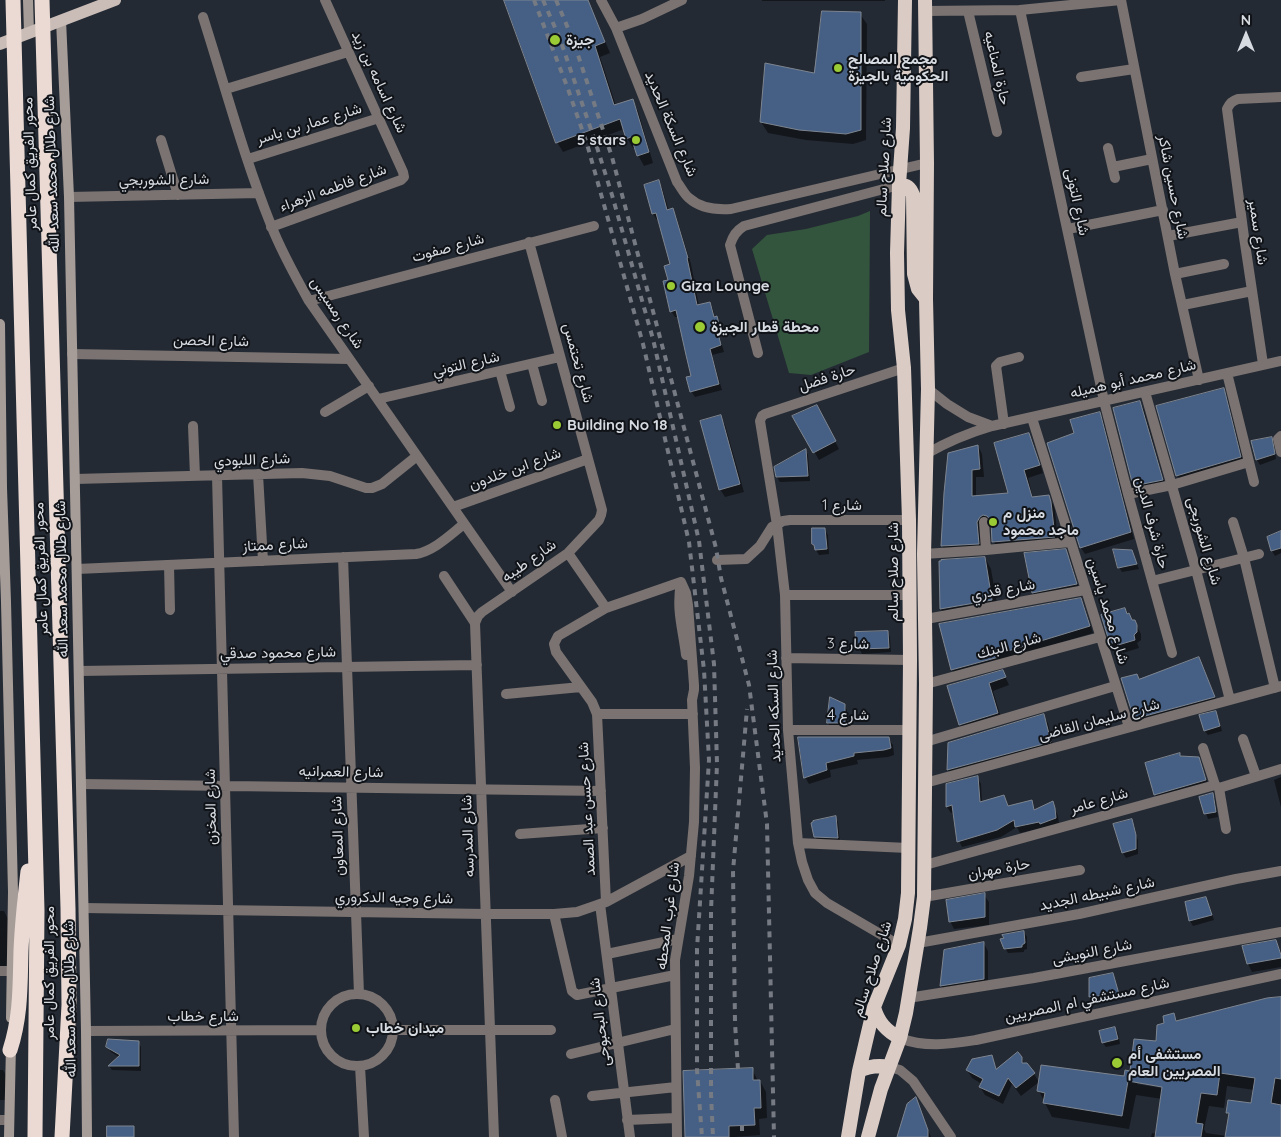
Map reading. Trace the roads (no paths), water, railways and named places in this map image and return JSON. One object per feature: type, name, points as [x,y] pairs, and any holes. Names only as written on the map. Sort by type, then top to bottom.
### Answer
[{"type":"highway","name":"محور الفريق كمال عامر","points":[[13,0],[37,910],[35,1137]]},
{"type":"highway","name":"محور الفريق كمال عامر","points":[[42,0],[67,879],[68,1005],[62,1137]]},
{"type":"highway","name":"شارع صلاح سالم","points":[[848,1137],[859,1071],[874,1007],[899,945],[907,906],[910,660],[909,520],[904,368],[898,310],[897,253],[903,128],[904,0]]},
{"type":"highway","name":"شارع صلاح سالم","points":[[868,1137],[877,1103],[900,1038],[918,943],[924,897],[926,619],[924,554],[928,388],[925,6]]},
{"type":"highway","points":[[899,185],[908,186],[913,195],[914,274],[918,289],[926,299]]},
{"type":"highway","points":[[10,1050],[15,1038],[20,1011],[23,924],[35,815]]},
{"type":"highway","points":[[874,1007],[883,1026],[900,1038]]},
{"type":"highway","points":[[859,1071],[864,1068],[877,1066],[889,1068]]},
{"type":"main road","points":[[28,0],[29,32]]},
{"type":"main road","points":[[0,44],[115,0]]},
{"type":"main road","name":"شارع طلال محمد سعد الله","points":[[61,20],[69,197],[87,1137]]},
{"type":"main road","points":[[0,324],[5,713],[14,892],[10,1050],[4,1120],[9,1137]]},
{"type":"street","name":"شارع اسامه بن زيد","points":[[324,0],[379,118],[404,177]]},
{"type":"street","name":"شارع السكة الحديد","points":[[601,0],[616,28],[677,182],[689,198],[701,206],[719,210],[731,210],[927,163]]},
{"type":"street","points":[[616,28],[682,0]]},
{"type":"street","points":[[925,6],[968,11],[1020,10],[1121,0]]},
{"type":"street","name":"شارع حسين شاكر","points":[[1121,0],[1175,274],[1199,380]]},
{"type":"street","name":"شارع التونى","points":[[1020,10],[1104,401]]},
{"type":"street","name":"حارة المناعيه","points":[[968,11],[997,132]]},
{"type":"street","name":"شارع رمسيس","points":[[203,17],[259,193],[271,227],[291,268],[309,301],[512,592]]},
{"type":"street","points":[[226,89],[348,52]]},
{"type":"street","points":[[1081,77],[1134,69]]},
{"type":"street","name":"شارع سمير","points":[[1263,364],[1227,109],[1233,100],[1281,97]]},
{"type":"street","name":"شارع عمار بن ياسر","points":[[248,159],[379,118]]},
{"type":"street","points":[[161,140],[178,195]]},
{"type":"street","points":[[1108,148],[1115,178]]},
{"type":"street","points":[[1113,167],[1152,159]]},
{"type":"street","name":"شارع فاطمه الزهراء","points":[[271,227],[401,180],[404,177]]},
{"type":"street","points":[[758,353],[730,245],[732,237],[737,230],[744,226],[899,185]]},
{"type":"street","name":"شارع الشوربجي","points":[[69,197],[259,193]]},
{"type":"street","points":[[1068,229],[1163,210]]},
{"type":"street","points":[[1168,236],[1242,222]]},
{"type":"street","name":"شارع صفوت","points":[[309,301],[594,226]]},
{"type":"street","name":"شارع تحتمس","points":[[529,242],[601,505],[601,515],[598,520]]},
{"type":"street","points":[[1175,274],[1224,264]]},
{"type":"street","points":[[1183,305],[1252,291]]},
{"type":"street","name":"شارع الحصن","points":[[72,354],[349,359]]},
{"type":"street","name":"شارع التوني","points":[[378,400],[560,357]]},
{"type":"street","points":[[1004,424],[996,366],[1000,362],[1019,357]]},
{"type":"street","name":"شارع محمد أبو هميله","points":[[926,454],[946,442],[992,426],[1281,361]]},
{"type":"street","points":[[532,364],[542,401]]},
{"type":"street","name":"حارة فضل","points":[[761,418],[765,414],[904,368]]},
{"type":"street","points":[[500,371],[510,407]]},
{"type":"street","points":[[1227,373],[1254,482]]},
{"type":"street","points":[[325,412],[368,386]]},
{"type":"street","points":[[928,388],[947,404],[968,417],[992,426]]},
{"type":"street","name":"شارع الشوربجى","points":[[1145,392],[1196,570],[1230,700]]},
{"type":"street","name":"حارة شرف الدين","points":[[1104,401],[1172,653]]},
{"type":"street","name":"شارع السكه الحديد","points":[[761,418],[777,524],[785,595],[788,730],[798,843],[802,862],[815,893],[827,903],[899,945]]},
{"type":"street","name":"شارع محمد ياسين","points":[[1032,418],[1128,728]]},
{"type":"street","points":[[194,426],[195,476]]},
{"type":"street","points":[[1281,436],[1278,439],[1281,452]]},
{"type":"street","name":"شارع اللبودي","points":[[75,479],[302,473],[330,476],[366,488],[372,488],[382,484],[417,456]]},
{"type":"street","name":"شارع ابن خلدون","points":[[453,507],[588,459]]},
{"type":"street","points":[[1128,494],[1172,485],[1249,462]]},
{"type":"street","points":[[258,474],[263,561]]},
{"type":"street","name":"شارع المخزن","points":[[217,476],[234,1137]]},
{"type":"street","name":"شارع طيبه","points":[[475,623],[482,612],[568,553],[598,520]]},
{"type":"street","name":"شارع 1","points":[[777,524],[790,520],[909,520]]},
{"type":"street","points":[[984,522],[986,550]]},
{"type":"street","points":[[1234,522],[1278,687]]},
{"type":"street","name":"شارع ممتاز","points":[[77,569],[424,553],[464,524]]},
{"type":"street","points":[[717,560],[746,559],[760,546],[769,531],[777,524]]},
{"type":"street","points":[[924,554],[1070,542]]},
{"type":"street","points":[[568,553],[606,608],[561,633],[555,639],[554,644],[556,652],[592,702],[597,714],[693,714]]},
{"type":"street","points":[[1152,581],[1259,554]]},
{"type":"street","name":"شارع المعاون","points":[[343,557],[359,994]]},
{"type":"street","points":[[169,565],[170,610]]},
{"type":"street","points":[[444,576],[475,623]]},
{"type":"street","name":"شارع غرب المحطه","points":[[606,608],[681,582],[678,607],[685,650],[688,693],[692,700],[695,768],[690,876],[676,960],[677,1137]]},
{"type":"street","name":"شارع قدري","points":[[926,619],[1085,590]]},
{"type":"street","points":[[785,595],[909,595]]},
{"type":"street","name":"شارع المدرسه","points":[[475,623],[494,1137]]},
{"type":"street","name":"شارع البنك","points":[[926,684],[1100,637]]},
{"type":"street","name":"شارع 3","points":[[786,658],[910,660]]},
{"type":"street","name":"شارع محمود صدقي","points":[[79,671],[477,665]]},
{"type":"street","points":[[925,742],[1116,686]]},
{"type":"street","points":[[506,694],[581,687]]},
{"type":"street","name":"شارع سليمان القاضى","points":[[925,783],[1278,687]]},
{"type":"street","name":"شارع حسن عبد الصمد","points":[[597,714],[603,828],[603,903]]},
{"type":"street","name":"شارع 4","points":[[788,730],[908,730]]},
{"type":"street","points":[[1243,739],[1256,776]]},
{"type":"street","points":[[1203,748],[1217,786],[1226,829]]},
{"type":"street","name":"شارع عامر","points":[[924,865],[1281,769]]},
{"type":"street","name":"شارع العمرانيه","points":[[81,784],[601,791]]},
{"type":"street","points":[[520,834],[603,828]]},
{"type":"street","points":[[798,843],[908,848]]},
{"type":"street","name":"شارع وجيه الدكروري","points":[[84,908],[486,914],[578,912],[603,903],[691,856]]},
{"type":"street","name":"حارة مهران","points":[[924,897],[1080,870]]},
{"type":"street","name":"شارع شبيطه الجديد","points":[[918,943],[1078,914],[1281,871]]},
{"type":"street","name":"شارع البحبوحى","points":[[603,903],[607,954],[630,1137]]},
{"type":"street","points":[[554,914],[573,993],[577,994],[676,975]]},
{"type":"street","name":"شارع النويشى","points":[[908,998],[1034,978],[1281,932]]},
{"type":"street","points":[[607,954],[678,939]]},
{"type":"street","points":[[0,971],[12,971]]},
{"type":"street","name":"شارع مستشفي ام المصريين","points":[[900,1038],[926,1045],[976,1040],[1281,974]]},
{"type":"street","points":[[349,994],[359,994],[368,995],[384,1005],[389,1013],[394,1030],[389,1048],[377,1061],[360,1066],[350,1066],[340,1063],[332,1057],[322,1040],[320,1030],[325,1011],[332,1004],[349,994]]},
{"type":"street","points":[[571,1054],[676,1029]]},
{"type":"street","name":"شارع خطاب","points":[[86,1030],[320,1030]]},
{"type":"street","points":[[394,1030],[551,1030]]},
{"type":"street","points":[[360,1066],[364,1137]]},
{"type":"street","points":[[889,1068],[900,1070],[913,1081],[951,1137]]},
{"type":"street","points":[[592,1096],[676,1087]]},
{"type":"street","points":[[555,1100],[562,1137]]},
{"type":"street","points":[[628,1120],[676,1118]]},
{"type":"railway","points":[[534,0],[587,144],[643,344],[689,542],[704,670],[709,760],[697,949],[697,1070],[702,1137]]},
{"type":"railway","points":[[543,0],[560,39],[612,195],[653,339],[699,541],[714,664],[717,764],[711,911],[711,1094],[713,1137]]},
{"type":"railway","points":[[556,0],[573,40],[612,157],[716,548],[721,578],[749,685],[767,824],[774,1137]]},
{"type":"railway","points":[[738,1069],[735,1023],[733,871],[747,709]]},
{"type":"railway","points":[[742,1125],[742,1137]]},
{"type":"place","name":"جيزة","points":[[555,40]]},
{"type":"place","name":"مجمع المصالح الحكومية بالجيزة","points":[[838,68]]},
{"type":"place","name":"5 stars","points":[[636,140]]},
{"type":"place","name":"Giza Lounge","points":[[671,286]]},
{"type":"place","name":"محطة قطار الجيزة","points":[[700,327]]},
{"type":"place","name":"Building No 18","points":[[557,425]]},
{"type":"place","name":"منزل م ماجد محمود","points":[[993,522]]},
{"type":"place","name":"ميدان خطاب","points":[[356,1028]]},
{"type":"place","name":"مستشفى أم المصريين العام","points":[[1117,1063]]}]
